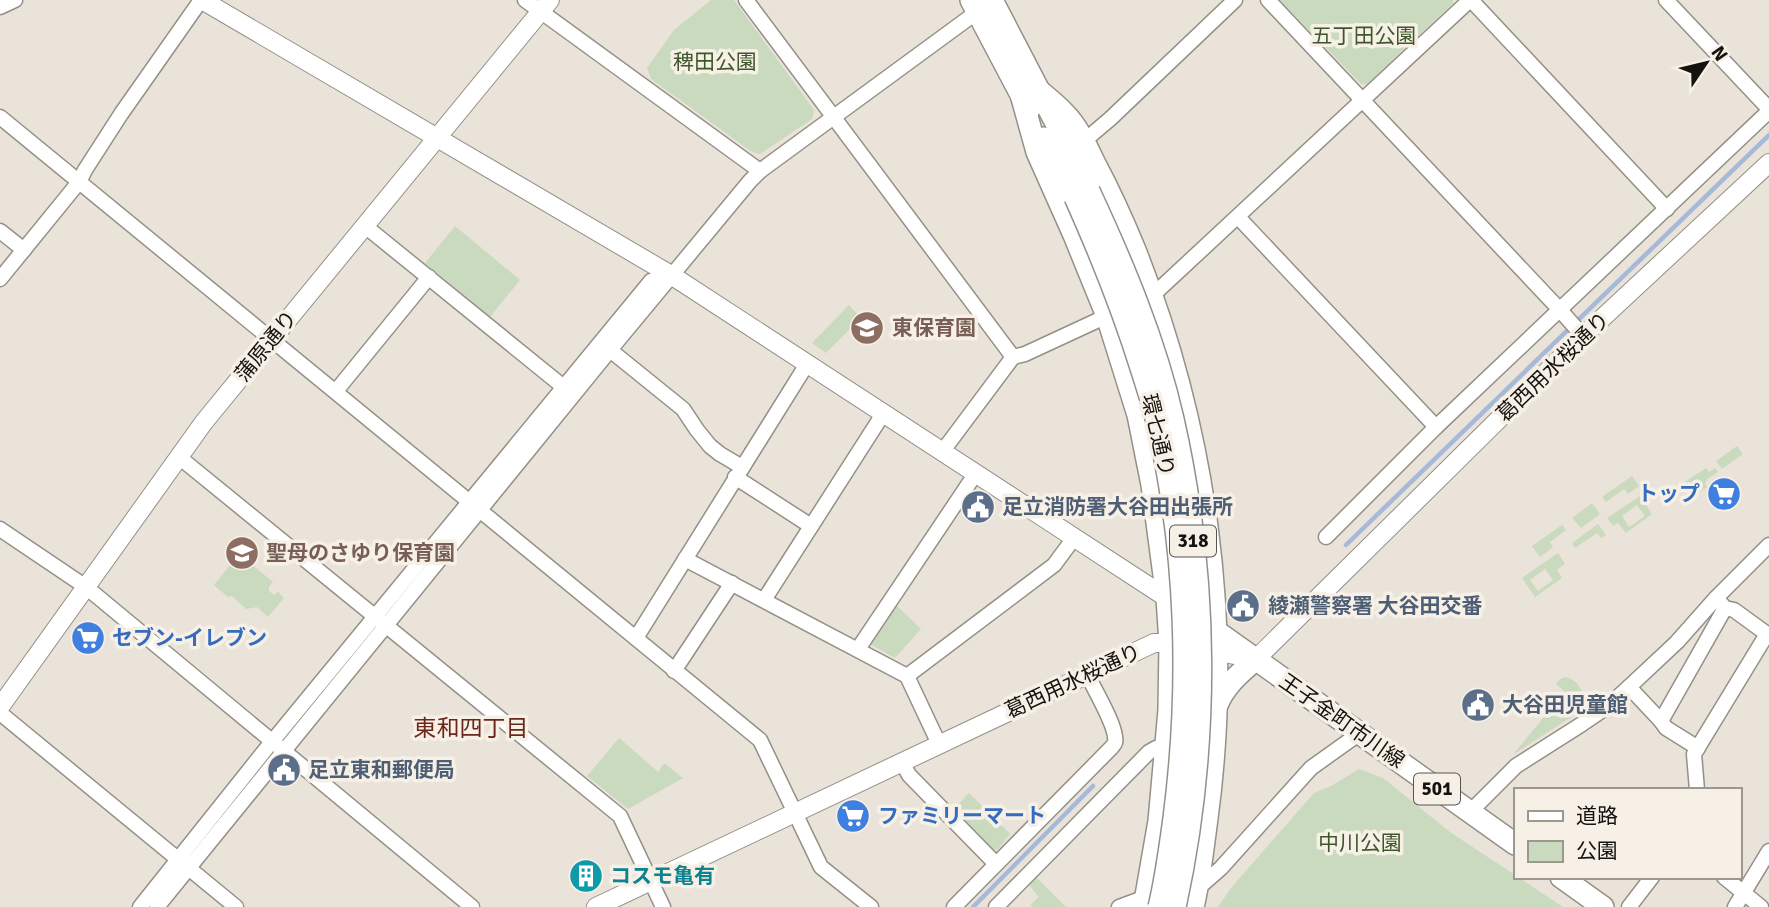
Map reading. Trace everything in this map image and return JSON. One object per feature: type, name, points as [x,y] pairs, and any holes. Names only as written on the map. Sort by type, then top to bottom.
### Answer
[{"type":"main road","name":"環七通り","points":[[988,4],[1030,93],[1071,152],[1082,194],[1157,419],[1171,493],[1184,643],[1183,727],[1168,860],[1150,904]]},
{"type":"main road","name":"318","points":[[1030,93],[1067,115],[1084,141],[1127,230],[1153,295],[1176,369],[1198,465],[1211,552],[1217,642],[1211,793],[1195,898]]},
{"type":"main road","name":"318","points":[[1030,93],[1037,152],[1107,316],[1129,383],[1145,449],[1159,534],[1170,643],[1169,710],[1150,904]]},
{"type":"main road","name":"環七通り","points":[[1082,194],[1132,289],[1155,357],[1180,454],[1195,555],[1200,645],[1200,717],[1195,785],[1175,907]]},
{"type":"main road","name":"王子金町市川線","points":[[1167,598],[1217,642],[1256,659],[1514,843]]},
{"type":"main road","points":[[1216,708],[1231,682],[1256,659]]},
{"type":"main road","points":[[1565,879],[1603,907]]},
{"type":"street","points":[[0,7],[15,0]]},
{"type":"street","points":[[0,279],[79,182],[121,114],[201,0],[671,275],[1167,598]]},
{"type":"street","points":[[525,0],[546,6],[760,171]]},
{"type":"street","points":[[746,0],[1013,357]]},
{"type":"street","points":[[1084,141],[1235,0]]},
{"type":"street","points":[[1268,0],[1580,333]]},
{"type":"street","points":[[1153,295],[1471,0],[1667,209]]},
{"type":"street","points":[[1326,537],[1436,427],[1562,312],[1769,110],[1667,0]]},
{"type":"street","points":[[568,391],[610,350],[760,171],[988,4]]},
{"type":"street","name":"蒲原通り","points":[[0,707],[204,422],[546,6]]},
{"type":"street","points":[[0,117],[760,740],[821,867],[871,907]]},
{"type":"street","name":"葛西用水桜通り","points":[[1256,659],[1580,333],[1769,163]]},
{"type":"street","points":[[1238,217],[1436,427]]},
{"type":"street","points":[[365,226],[568,391]]},
{"type":"street","points":[[0,231],[24,250]]},
{"type":"street","points":[[139,907],[183,864],[568,391],[651,281],[671,275]]},
{"type":"street","points":[[336,391],[429,277]]},
{"type":"street","points":[[942,452],[1013,357],[1107,316]]},
{"type":"street","points":[[610,350],[683,409],[710,446],[739,472],[811,526]]},
{"type":"street","points":[[636,638],[807,365]]},
{"type":"street","points":[[764,600],[883,414]]},
{"type":"street","points":[[179,457],[620,816],[663,907]]},
{"type":"street","points":[[858,649],[976,473]]},
{"type":"street","points":[[0,529],[86,587],[472,907]]},
{"type":"street","points":[[907,676],[1054,565],[1074,538]]},
{"type":"street","points":[[1470,812],[1517,766],[1592,717],[1629,687],[1720,603],[1769,545]]},
{"type":"street","points":[[685,559],[907,676],[939,744]]},
{"type":"street","points":[[674,671],[732,583]]},
{"type":"street","points":[[1661,721],[1720,603]]},
{"type":"street","points":[[1697,788],[1694,754],[1767,634],[1720,603]]},
{"type":"street","name":"葛西用水桜通り","points":[[596,907],[1154,643],[1217,642]]},
{"type":"street","points":[[954,907],[1116,741],[1087,674]]},
{"type":"street","points":[[1629,687],[1666,728],[1698,748]]},
{"type":"street","points":[[0,713],[236,907]]},
{"type":"street","points":[[1195,898],[1311,768],[1360,733]]},
{"type":"street","points":[[996,907],[1149,752],[1156,748],[1167,748]]},
{"type":"street","points":[[902,762],[909,775],[996,864]]},
{"type":"street","points":[[1735,907],[1769,851]]},
{"type":"street","points":[[157,907],[183,864]]},
{"type":"street","points":[[1629,907],[1650,879]]},
{"type":"street","points":[[1726,879],[1761,907]]},
{"type":"street","points":[[1119,907],[1150,904]]},
{"type":"green space","name":"稗田公園","points":[[711,0],[734,0],[814,110],[812,119],[760,154],[752,152],[651,79],[647,68],[674,30]]},
{"type":"green space","name":"五丁田公園","points":[[1280,0],[1453,0],[1453,3],[1367,84],[1361,84]]},
{"type":"green space","points":[[455,226],[520,280],[490,317],[425,263]]},
{"type":"green space","points":[[849,305],[861,318],[826,353],[812,343]]},
{"type":"green space","points":[[1737,446],[1743,454],[1722,469],[1716,461]]},
{"type":"green space","points":[[1706,468],[1709,472],[1715,468],[1718,472],[1707,479],[1707,487],[1695,495],[1685,482]]},
{"type":"green space","points":[[1632,476],[1639,486],[1628,494],[1624,489],[1606,502],[1602,497]]},
{"type":"green space","points":[[1640,496],[1652,514],[1626,533],[1618,523],[1613,526],[1607,518]],"holes":[[[1637,505],[1645,516],[1629,527],[1622,516]]]},
{"type":"green space","points":[[1592,503],[1600,514],[1581,528],[1572,518]]},
{"type":"green space","points":[[1598,524],[1606,535],[1601,538],[1597,533],[1575,548],[1572,543]]},
{"type":"green space","points":[[1562,525],[1566,530],[1550,542],[1553,547],[1540,557],[1532,546]]},
{"type":"green space","points":[[1558,553],[1565,564],[1557,570],[1562,578],[1535,597],[1522,578]],"holes":[[[1545,569],[1553,580],[1538,591],[1530,580]]]},
{"type":"green space","points":[[239,554],[273,582],[269,591],[274,595],[278,592],[284,598],[268,617],[257,607],[246,609],[214,585]]},
{"type":"green space","points":[[895,604],[921,629],[895,658],[870,644]]},
{"type":"green space","points":[[1565,677],[1577,684],[1587,707],[1514,754],[1565,692],[1556,684]]},
{"type":"green space","points":[[619,738],[658,772],[664,763],[683,778],[628,809],[587,776]]},
{"type":"green space","name":"中川公園","points":[[1359,769],[1383,778],[1450,832],[1514,874],[1514,879],[1521,879],[1563,907],[1218,907],[1231,888],[1314,793]]},
{"type":"green space","points":[[969,793],[1010,834],[998,849],[993,850],[953,810]]},
{"type":"green space","points":[[1037,878],[1066,907],[1030,905],[1039,897],[1029,885]]},
{"type":"waterway","points":[[1346,545],[1769,135]]},
{"type":"waterway","points":[[973,907],[1093,786]]},
{"type":"place","name":"東保育園","points":[[867,328]]},
{"type":"place","name":"トップ","points":[[1724,494]]},
{"type":"place","name":"足立消防署大谷田出張所","points":[[978,507]]},
{"type":"place","name":"聖母のさゆり保育園","points":[[242,553]]},
{"type":"place","name":"綾瀬警察署 大谷田交番","points":[[1243,606]]},
{"type":"place","name":"セブン-イレブン","points":[[88,638]]},
{"type":"place","name":"大谷田児童館","points":[[1478,705]]},
{"type":"place","name":"足立東和郵便局","points":[[284,770]]},
{"type":"place","name":"ファミリーマート","points":[[853,816]]},
{"type":"place","name":"コスモ亀有","points":[[586,876]]},
{"type":"district","name":"東和四丁目","points":[[471,728]]}]
